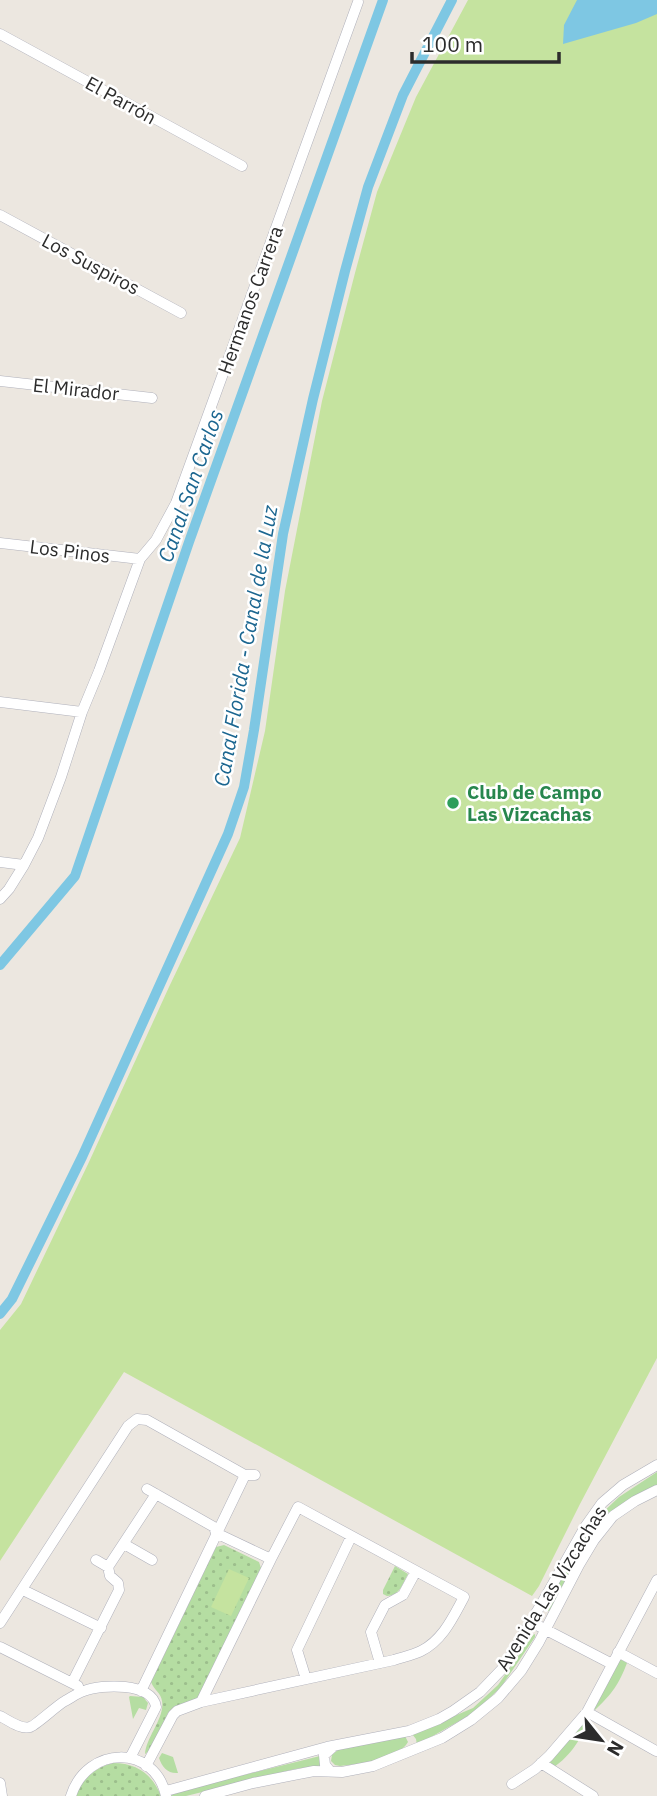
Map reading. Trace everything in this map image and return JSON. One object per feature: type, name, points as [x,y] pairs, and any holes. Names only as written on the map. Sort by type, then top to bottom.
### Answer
[{"type":"street","name":"Hermanos Carrera","points":[[0,899],[24,865],[38,838],[140,559],[156,540],[176,503],[358,2]]},
{"type":"street","name":"El Parrón","points":[[0,34],[242,166]]},
{"type":"street","name":"Los Suspiros","points":[[0,215],[181,313]]},
{"type":"street","name":"El Mirador","points":[[0,381],[152,398]]},
{"type":"street","name":"Los Pinos","points":[[0,543],[140,559]]},
{"type":"street","points":[[0,702],[82,712]]},
{"type":"street","points":[[0,862],[24,865]]},
{"type":"street","points":[[0,1623],[128,1426],[137,1419],[147,1420],[250,1475],[216,1533],[141,1691]]},
{"type":"street","name":"Avenida Las Vizcachas","points":[[166,1794],[337,1745],[409,1731],[446,1716],[480,1692],[504,1667],[585,1527],[602,1503],[623,1485],[657,1465]]},
{"type":"street","name":"Avenida Las Vizcachas","points":[[205,1796],[314,1771],[342,1772],[373,1766],[457,1730],[491,1704],[521,1671],[579,1565],[594,1540],[613,1517],[635,1501],[657,1490]]},
{"type":"street","points":[[108,1567],[124,1544],[151,1492],[215,1527],[216,1533]]},
{"type":"street","points":[[146,1766],[177,1711],[201,1702],[380,1663],[422,1650],[433,1644],[444,1632],[464,1597],[298,1507],[201,1702]]},
{"type":"street","points":[[216,1533],[271,1559]]},
{"type":"street","points":[[306,1679],[298,1650],[351,1537]]},
{"type":"street","points":[[124,1544],[152,1560]]},
{"type":"street","points":[[72,1683],[119,1590],[118,1583],[110,1576],[108,1567],[96,1560]]},
{"type":"street","points":[[380,1663],[370,1632],[385,1605],[403,1595],[416,1571]]},
{"type":"street","points":[[512,1784],[560,1745],[587,1712],[618,1652],[654,1594],[657,1580]]},
{"type":"street","points":[[23,1590],[101,1628]]},
{"type":"street","points":[[531,1622],[612,1664]]},
{"type":"street","points":[[0,1647],[86,1690]]},
{"type":"street","points":[[618,1652],[657,1673]]},
{"type":"street","points":[[0,1716],[23,1727],[32,1727],[52,1710],[86,1690],[130,1687],[151,1695],[156,1707],[130,1758]]},
{"type":"street","points":[[587,1712],[656,1751]]},
{"type":"street","points":[[409,1731],[416,1739],[411,1751]]},
{"type":"street","points":[[330,1771],[325,1765],[324,1755],[337,1745]]},
{"type":"street","points":[[71,1796],[75,1784],[86,1770],[100,1761],[117,1757],[130,1758],[146,1766],[159,1778],[166,1794]]},
{"type":"street","points":[[541,1763],[593,1796]]},
{"type":"street","points":[[0,1783],[2,1796]]},
{"type":"green space","name":"Club de Campo Las Vizcachas","points":[[468,0],[657,0],[657,1358],[532,1596],[124,1372],[0,1561],[0,1330],[21,1304],[240,838],[265,731],[285,591],[322,401],[377,192],[416,97]]},
{"type":"green space","points":[[657,1472],[657,1487],[623,1505],[548,1611],[545,1607],[599,1516],[619,1497]]},
{"type":"green space","points":[[224,1545],[259,1562],[262,1571],[198,1700],[168,1713],[151,1749],[145,1754],[162,1707],[161,1698],[151,1682],[216,1547]]},
{"type":"green space","points":[[395,1566],[408,1574],[398,1592],[387,1596],[383,1594],[383,1590]]},
{"type":"green space","points":[[229,1569],[249,1578],[231,1616],[211,1607]]},
{"type":"green space","points":[[535,1634],[501,1687],[475,1712],[417,1745],[412,1734],[473,1708],[498,1685]]},
{"type":"green space","points":[[619,1658],[627,1663],[621,1677],[595,1710],[594,1707]]},
{"type":"green space","points":[[129,1697],[143,1697],[148,1703],[146,1710],[139,1708],[133,1719]]},
{"type":"green space","points":[[587,1719],[575,1746],[554,1767],[549,1763]]},
{"type":"green space","points":[[405,1736],[408,1742],[403,1748],[387,1757],[340,1766],[331,1761],[332,1755],[339,1749]]},
{"type":"green space","points":[[162,1753],[173,1757],[178,1773],[168,1771],[164,1767],[159,1758]]},
{"type":"green space","points":[[324,1755],[325,1765],[295,1769],[186,1796],[171,1796],[175,1792]]},
{"type":"green space","points":[[113,1763],[129,1765],[143,1771],[161,1796],[76,1796],[90,1775]]},
{"type":"water","points":[[577,0],[657,0],[657,14],[636,23],[563,44],[564,25]]},
{"type":"waterway","name":"Canal San Carlos","points":[[0,965],[75,876],[189,542],[383,0]]},
{"type":"waterway","name":"Canal Florida - Canal de la Luz","points":[[0,1314],[12,1299],[82,1157],[228,834],[244,787],[283,534],[345,271],[368,187],[403,95],[452,0]]},
{"type":"place","name":"Club de Campo Las Vizcachas","points":[[453,803]]}]
